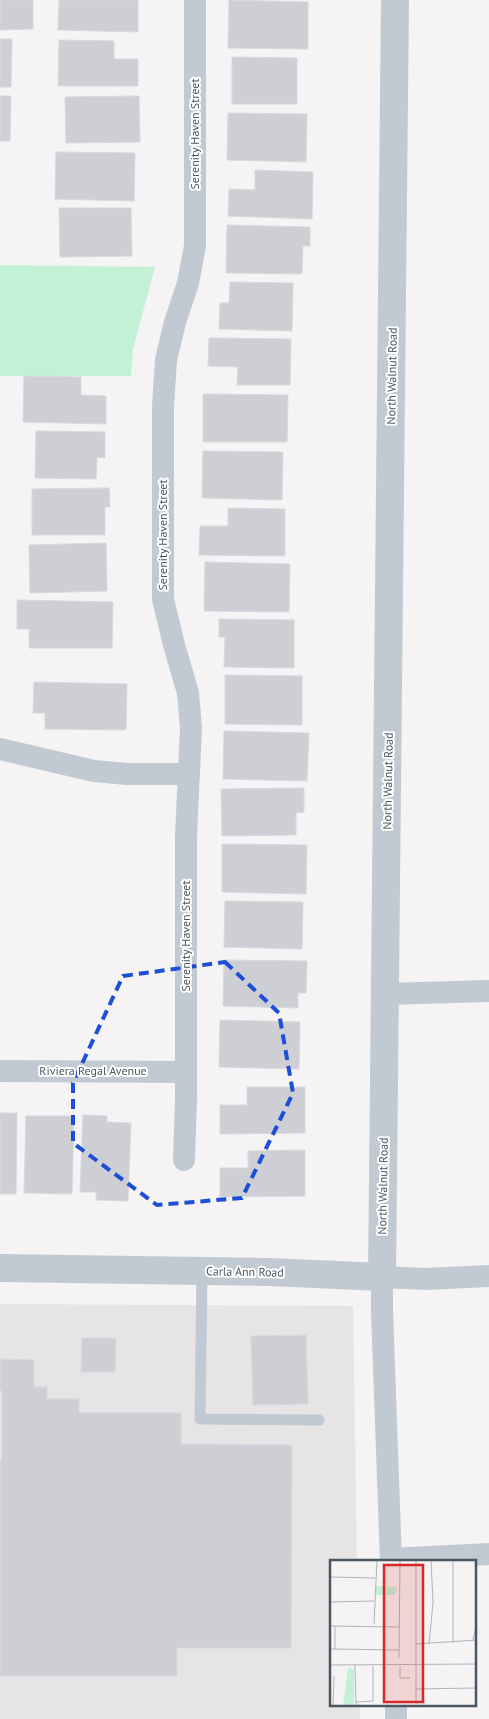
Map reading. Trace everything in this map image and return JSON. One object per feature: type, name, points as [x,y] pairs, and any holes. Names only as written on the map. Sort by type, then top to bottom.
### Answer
[{"type":"street","name":"Serenity Haven Street","points":[[184,1160],[186,836],[191,728],[188,692],[163,599],[163,406],[166,360],[175,322],[188,283],[195,246],[195,0]]},
{"type":"street","name":"North Walnut Road","points":[[391,1560],[382,1277],[395,0]]},
{"type":"street","points":[[0,750],[94,771],[127,774],[189,774]]},
{"type":"street","points":[[385,994],[489,991]]},
{"type":"street","name":"Riviera Regal Avenue","points":[[0,1071],[186,1072]]},
{"type":"street","name":"Carla Ann Road","points":[[0,1268],[202,1271],[426,1279],[489,1276]]},
{"type":"street","points":[[391,1560],[489,1554]]},
{"type":"street","points":[[396,1706],[396,1719]]},
{"type":"lane","points":[[202,1271],[200,1419],[319,1420]]},
{"type":"highlighted area","points":[[225,962],[279,1013],[293,1093],[242,1198],[157,1205],[73,1143],[73,1083],[123,976]]},
{"type":"shaded area","points":[[0,1304],[353,1306],[357,1560],[330,1560],[330,1706],[360,1706],[360,1719],[0,1719]]},
{"type":"green space","points":[[0,265],[155,267],[133,349],[131,376],[0,376]]},
{"type":"building","points":[[0,0],[33,0],[33,29],[0,30]]},
{"type":"building","points":[[59,0],[138,0],[138,32],[58,30]]},
{"type":"building","points":[[229,0],[308,2],[308,49],[228,48]]},
{"type":"building","points":[[0,39],[12,39],[11,87],[0,87]]},
{"type":"building","points":[[59,40],[114,41],[114,59],[138,59],[138,86],[58,86]]},
{"type":"building","points":[[232,57],[297,58],[297,104],[232,104]]},
{"type":"building","points":[[0,96],[11,96],[10,141],[0,141]]},
{"type":"building","points":[[139,96],[140,142],[66,143],[65,97]]},
{"type":"building","points":[[228,113],[307,114],[306,162],[227,160]]},
{"type":"building","points":[[56,152],[135,153],[134,201],[55,199]]},
{"type":"building","points":[[255,170],[313,172],[312,219],[228,216],[229,189],[255,190]]},
{"type":"building","points":[[59,208],[131,208],[132,256],[60,257]]},
{"type":"building","points":[[227,225],[310,227],[310,246],[303,246],[302,274],[226,273]]},
{"type":"building","points":[[230,282],[293,283],[292,331],[219,329],[220,303],[229,303]]},
{"type":"building","points":[[209,338],[291,339],[290,385],[237,385],[238,367],[208,366]]},
{"type":"building","points":[[24,376],[81,377],[81,395],[106,396],[106,424],[23,422]]},
{"type":"building","points":[[203,394],[288,395],[287,442],[203,442]]},
{"type":"building","points":[[36,431],[105,432],[105,458],[97,457],[96,479],[35,478]]},
{"type":"building","points":[[203,451],[283,452],[282,500],[202,498]]},
{"type":"building","points":[[109,488],[110,507],[105,507],[105,535],[32,535],[32,489]]},
{"type":"building","points":[[228,508],[285,509],[285,556],[199,555],[200,526],[228,526]]},
{"type":"building","points":[[106,543],[107,591],[30,593],[29,545]]},
{"type":"building","points":[[205,562],[290,564],[289,612],[204,611]]},
{"type":"building","points":[[17,600],[113,602],[112,648],[29,648],[29,629],[17,629]]},
{"type":"building","points":[[219,619],[294,620],[294,668],[224,667],[225,637],[219,637]]},
{"type":"building","points":[[225,675],[302,676],[302,725],[225,724]]},
{"type":"building","points":[[34,682],[127,684],[126,730],[45,729],[45,713],[33,713]]},
{"type":"building","points":[[224,731],[309,733],[307,781],[223,779]]},
{"type":"building","points":[[304,788],[304,812],[296,813],[296,835],[222,836],[221,789]]},
{"type":"building","points":[[222,844],[307,845],[306,894],[222,892]]},
{"type":"building","points":[[225,901],[303,902],[302,949],[224,947]]},
{"type":"building","points":[[224,960],[307,961],[306,993],[298,993],[298,1008],[223,1006]]},
{"type":"building","points":[[220,1020],[300,1022],[299,1069],[219,1067]]},
{"type":"building","points":[[247,1087],[305,1087],[305,1133],[220,1134],[220,1105],[247,1105]]},
{"type":"building","points":[[0,1113],[17,1113],[16,1194],[0,1194]]},
{"type":"building","points":[[83,1115],[107,1116],[107,1122],[131,1123],[128,1201],[96,1200],[96,1192],[80,1192]]},
{"type":"building","points":[[26,1116],[74,1116],[72,1194],[24,1193]]},
{"type":"building","points":[[305,1150],[305,1196],[220,1197],[220,1168],[248,1168],[248,1151]]},
{"type":"building","points":[[306,1335],[308,1404],[253,1405],[251,1336]]},
{"type":"building","points":[[82,1338],[116,1338],[115,1372],[81,1372]]},
{"type":"building","points":[[0,1359],[34,1360],[34,1387],[47,1387],[47,1399],[79,1399],[79,1413],[181,1413],[181,1444],[292,1445],[291,1648],[177,1648],[177,1676],[0,1676],[0,1460],[2,1460],[2,1391],[0,1391]]}]
